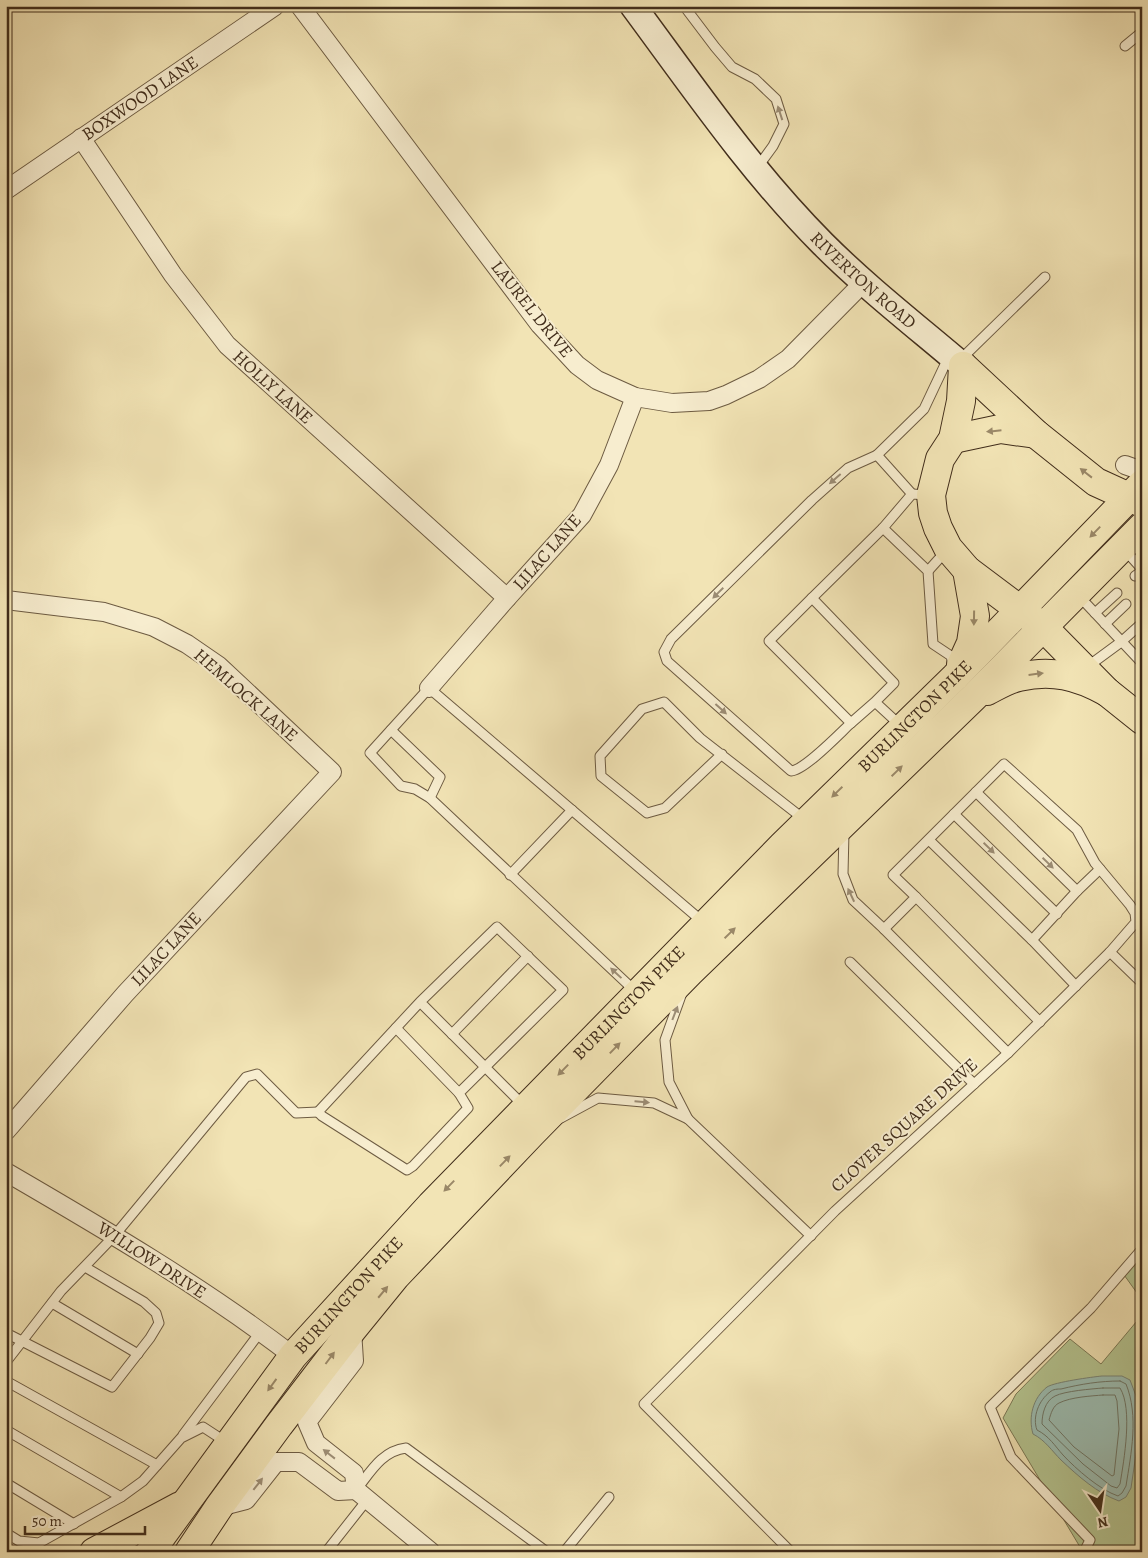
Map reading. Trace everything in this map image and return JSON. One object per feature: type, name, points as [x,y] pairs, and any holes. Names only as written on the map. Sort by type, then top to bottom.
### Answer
[{"type":"main road","name":"RIVERTON ROAD","points":[[638,8],[756,170],[823,243],[864,282],[957,361],[1036,434],[1096,482],[1136,484]]},
{"type":"main road","points":[[957,361],[961,401],[953,438],[921,494],[933,513],[948,548],[967,570],[1043,627],[1108,692],[1142,720]]},
{"type":"main road","points":[[953,438],[1000,429],[1036,434]]},
{"type":"main road","name":"BURLINGTON PIKE","points":[[189,1552],[219,1507],[352,1330],[638,994],[807,822],[955,678],[1136,484]]},
{"type":"main road","name":"BURLINGTON PIKE","points":[[150,1552],[293,1356],[431,1205],[529,1121],[690,972],[974,696],[1142,526]]},
{"type":"main road","points":[[955,678],[971,643],[975,616],[967,570]]},
{"type":"main road","points":[[974,696],[1017,677],[1041,673],[1064,675],[1086,681],[1108,692]]},
{"type":"main road","points":[[94,1552],[184,1504]]},
{"type":"street","name":"BOXWOOD LANE","points":[[6,190],[275,6]]},
{"type":"street","name":"LAUREL DRIVE","points":[[300,6],[540,325],[577,364],[597,380],[635,397],[672,403],[709,401],[726,395],[759,379],[788,359],[864,282]]},
{"type":"street","name":"HOLLY LANE","points":[[81,138],[173,275],[226,345],[507,598]]},
{"type":"street","name":"LILAC LANE","points":[[429,688],[582,515],[609,466],[635,397]]},
{"type":"street","name":"HEMLOCK LANE","points":[[6,600],[104,612],[154,627],[187,644],[219,666],[332,772]]},
{"type":"street","name":"LILAC LANE","points":[[6,1131],[125,994],[332,772]]},
{"type":"street","name":"WILLOW DRIVE","points":[[6,1172],[115,1235],[261,1331],[293,1356]]},
{"type":"street","points":[[352,1330],[354,1360],[308,1422],[316,1443],[354,1473],[361,1495]]},
{"type":"street","points":[[219,1507],[246,1500],[276,1462],[300,1462],[338,1491],[361,1495],[431,1552]]},
{"type":"lane","points":[[684,6],[732,67],[755,79],[776,99],[784,124],[773,146],[756,170]]},
{"type":"lane","points":[[1125,46],[1142,32]]},
{"type":"lane","points":[[812,598],[894,683],[805,765],[791,772],[667,661],[664,652],[672,639],[812,500],[848,468],[877,455],[924,409],[957,361],[1045,277]]},
{"type":"lane","points":[[851,723],[770,640],[883,528],[921,494],[877,455]]},
{"type":"lane","points":[[883,528],[928,571],[933,644],[951,656],[955,678]]},
{"type":"lane","points":[[1122,547],[1140,572]]},
{"type":"lane","points":[[928,571],[948,548]]},
{"type":"lane","points":[[1077,593],[1142,663]]},
{"type":"lane","points":[[1096,614],[1117,593]]},
{"type":"lane","points":[[1105,624],[1126,604]]},
{"type":"lane","points":[[1084,669],[1121,642],[1142,623]]},
{"type":"lane","points":[[638,994],[430,798],[415,789],[402,786],[370,753],[429,688],[706,924]]},
{"type":"lane","points":[[722,754],[665,808],[647,813],[601,776],[600,756],[642,709],[664,702],[700,738],[722,754],[807,822]]},
{"type":"lane","points":[[875,702],[903,728]]},
{"type":"lane","points":[[392,730],[440,777],[430,798]]},
{"type":"lane","name":"CLOVER SQUARE DRIVE","points":[[791,1552],[644,1404],[835,1211],[1040,1022],[1110,952],[1136,922],[1135,913],[1130,905],[1100,869],[1077,830],[1004,764],[976,792]]},
{"type":"lane","points":[[1040,1022],[893,875],[976,792],[1077,892]]},
{"type":"lane","points":[[510,875],[572,810]]},
{"type":"lane","points":[[954,814],[1056,914]]},
{"type":"lane","points":[[844,823],[843,874],[852,900],[884,929],[1008,1053]]},
{"type":"lane","points":[[928,840],[1032,940],[1076,986]]},
{"type":"lane","points":[[1032,940],[1100,869]]},
{"type":"lane","points":[[884,929],[916,897]]},
{"type":"lane","points":[[318,1112],[420,1002],[497,927],[563,990],[459,1093]]},
{"type":"lane","points":[[1110,952],[1142,983]]},
{"type":"lane","points":[[452,1034],[528,956]]},
{"type":"lane","points":[[850,962],[974,1084]]},
{"type":"lane","points":[[688,1119],[669,1082],[664,1040],[690,972]]},
{"type":"lane","points":[[420,1002],[486,1068],[529,1121],[598,1098],[654,1103],[688,1119],[811,1236]]},
{"type":"lane","points":[[6,1362],[52,1303],[115,1235],[246,1077],[257,1074],[296,1112],[318,1112],[407,1170],[413,1166],[468,1108],[459,1093],[396,1028]]},
{"type":"lane","points":[[1084,1552],[1090,1540],[1011,1456],[990,1407],[1091,1308],[1142,1249]]},
{"type":"lane","points":[[6,1333],[112,1387],[160,1323],[156,1313],[144,1302],[84,1267]]},
{"type":"lane","points":[[52,1303],[138,1354]]},
{"type":"lane","points":[[6,1533],[19,1541],[40,1543],[121,1498],[143,1480],[181,1438],[261,1331]]},
{"type":"lane","points":[[6,1381],[157,1465]]},
{"type":"lane","points":[[181,1438],[203,1427],[229,1444]]},
{"type":"lane","points":[[6,1430],[121,1498]]},
{"type":"lane","points":[[326,1552],[384,1455],[395,1449],[406,1448],[547,1552]]},
{"type":"lane","points":[[6,1483],[74,1524]]},
{"type":"lane","points":[[564,1552],[609,1497]]},
{"type":"green space","points":[[1142,1249],[1142,1300],[1122,1272]]},
{"type":"green space","points":[[1142,1315],[1142,1552],[1083,1552],[1003,1418],[1016,1394],[1070,1339],[1101,1364]]},
{"type":"water","points":[[1102,1376],[1122,1376],[1130,1380],[1136,1396],[1137,1447],[1131,1488],[1126,1497],[1119,1501],[1095,1489],[1061,1460],[1045,1442],[1033,1434],[1031,1421],[1035,1402],[1047,1387]]}]
